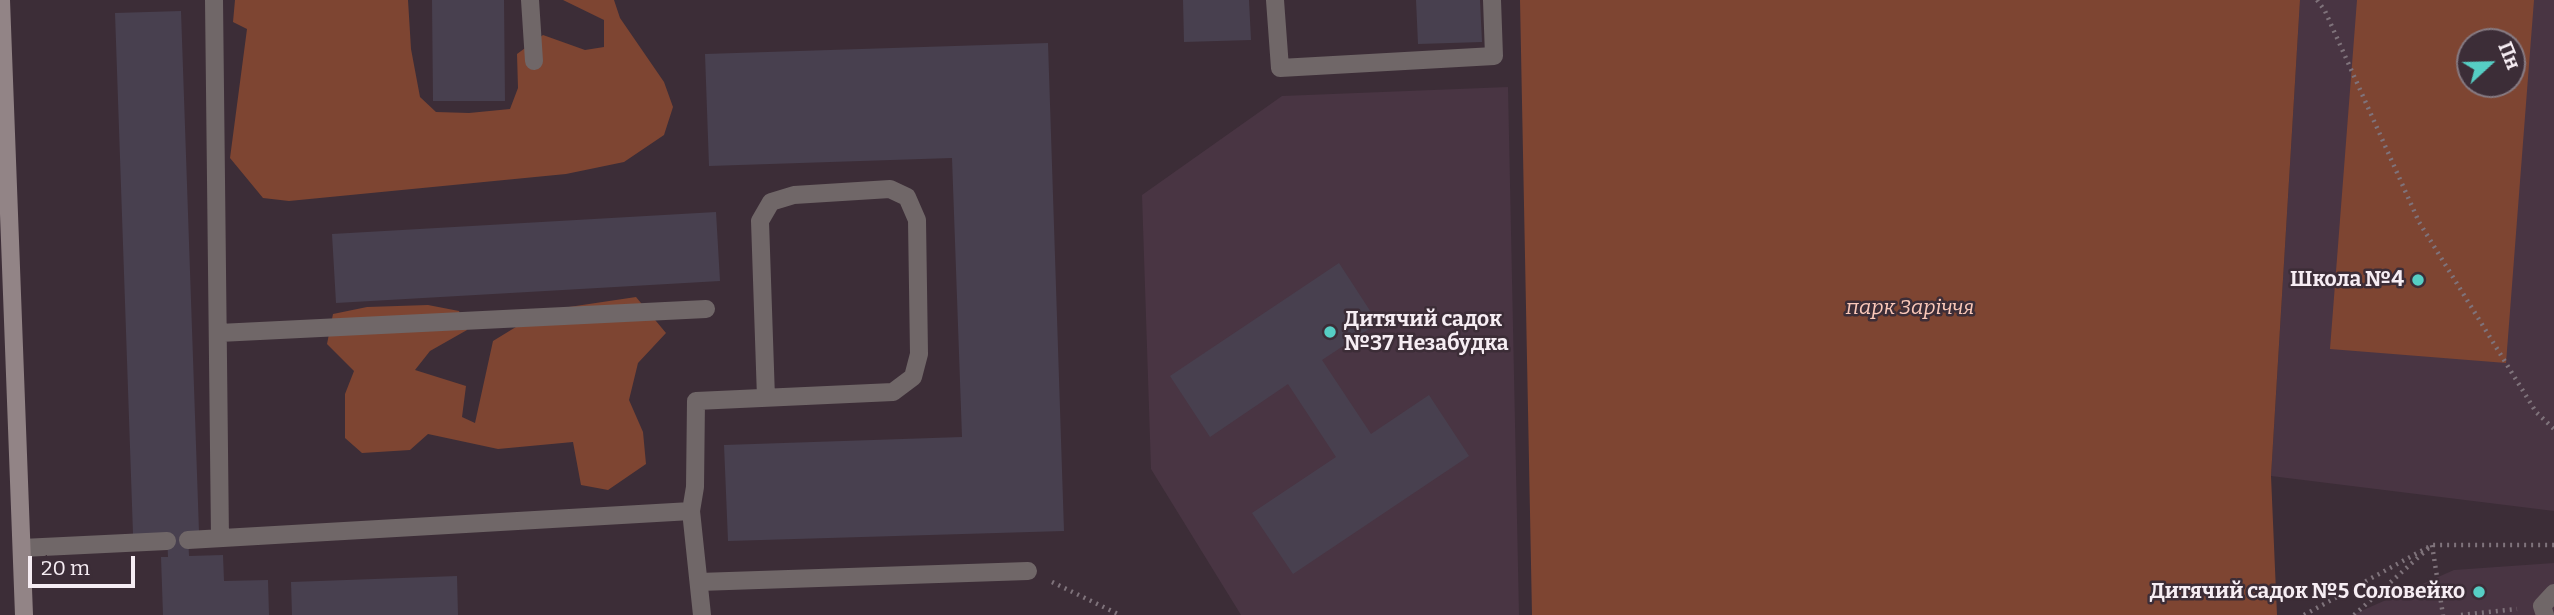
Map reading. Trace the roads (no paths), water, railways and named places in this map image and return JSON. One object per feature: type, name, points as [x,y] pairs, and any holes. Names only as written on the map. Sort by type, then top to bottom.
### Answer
[{"type":"street","points":[[1,0],[24,615]]},
{"type":"lane","points":[[214,0],[220,538]]},
{"type":"lane","points":[[530,0],[534,61]]},
{"type":"lane","points":[[1275,0],[1280,68],[1494,56],[1492,0]]},
{"type":"lane","points":[[702,615],[691,511],[695,487],[696,401],[766,398],[893,392],[913,377],[919,354],[917,220],[907,197],[890,189],[794,195],[771,202],[760,221],[766,398]]},
{"type":"lane","points":[[219,333],[706,309]]},
{"type":"lane","points":[[188,540],[691,511]]},
{"type":"lane","points":[[22,548],[167,541]]},
{"type":"lane","points":[[699,582],[1028,571]]},
{"type":"place","name":"Школа №4","points":[[2418,280]]},
{"type":"place","name":"Дитячий садок №37 Незабудка","points":[[1330,332]]},
{"type":"place","name":"Дитячий садок №5 Соловейко","points":[[2479,592]]},
{"type":"park label","name":"парк Заріччя","points":[[1910,308]]}]
